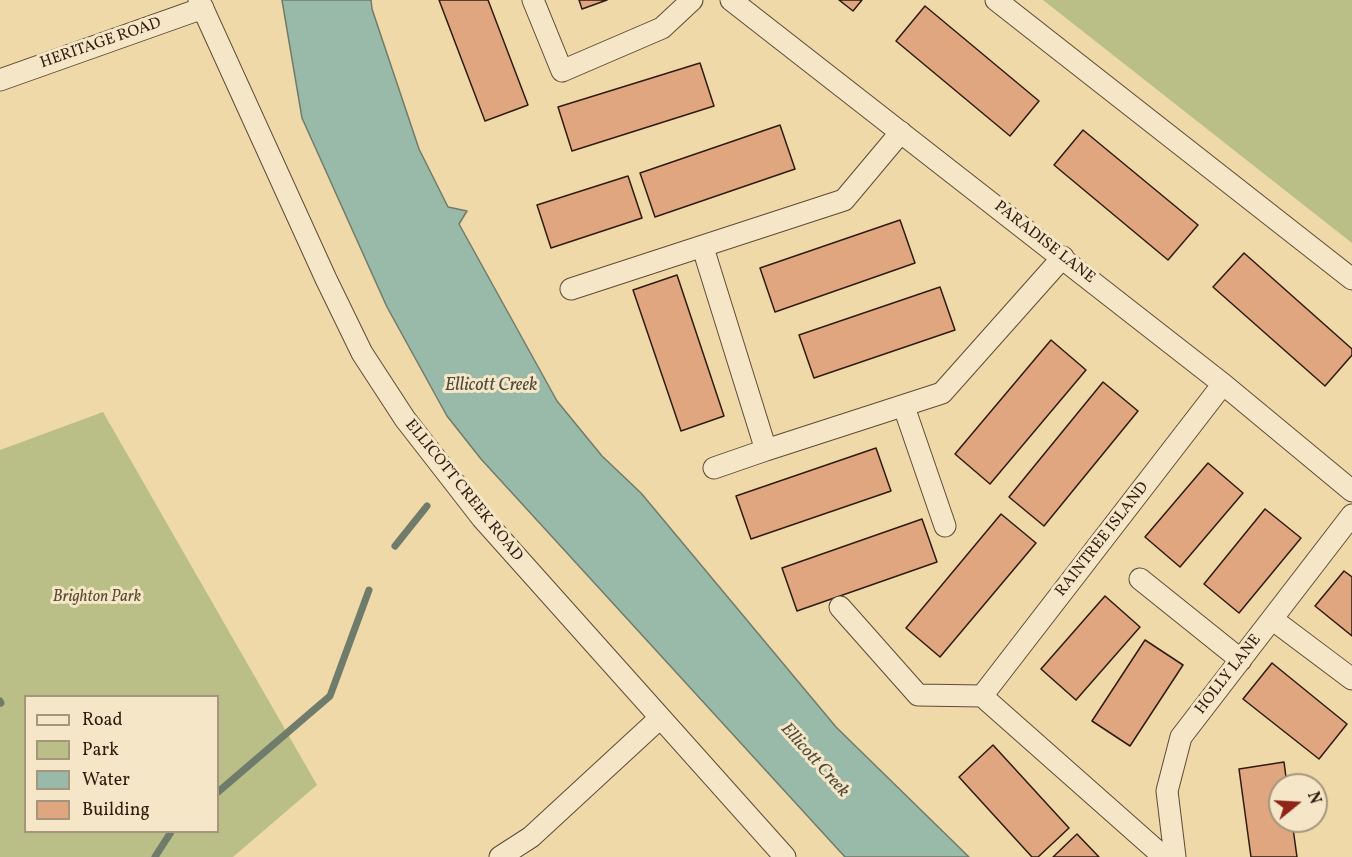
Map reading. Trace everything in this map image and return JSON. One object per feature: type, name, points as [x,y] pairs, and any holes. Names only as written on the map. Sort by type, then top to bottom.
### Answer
[{"type":"street","points":[[532,0],[561,71],[662,28],[692,0]]},
{"type":"street","name":"PARADISE LANE","points":[[731,0],[1063,257],[1223,384],[1352,491]]},
{"type":"street","points":[[996,0],[1352,279]]},
{"type":"street","name":"HERITAGE ROAD","points":[[0,80],[201,4]]},
{"type":"street","name":"ELLICOTT CREEK ROAD","points":[[201,4],[326,279],[362,352],[398,410],[482,518],[785,857]]},
{"type":"street","points":[[571,289],[703,248],[844,200],[901,132]]},
{"type":"street","points":[[703,248],[766,450]]},
{"type":"street","points":[[714,468],[942,393],[1063,257]]},
{"type":"street","name":"RAINTREE ISLAND","points":[[982,696],[1223,384]]},
{"type":"street","points":[[904,407],[945,526]]},
{"type":"street","name":"HOLLY LANE","points":[[1175,857],[1167,791],[1181,737],[1352,515]]},
{"type":"street","points":[[1140,579],[1241,660]]},
{"type":"street","points":[[840,607],[918,695],[982,696],[1164,857]]},
{"type":"street","points":[[1272,619],[1352,679]]},
{"type":"street","points":[[500,857],[531,837],[660,718]]},
{"type":"green space","points":[[1043,0],[1352,0],[1352,243]]},
{"type":"green space","name":"Brighton Park","points":[[103,412],[317,785],[233,857],[0,857],[0,450]]},
{"type":"water","name":"Ellicott Creek","points":[[282,0],[371,0],[372,9],[419,149],[448,207],[467,211],[459,224],[557,401],[602,456],[641,493],[836,727],[969,857],[845,857],[481,459],[447,416],[387,307],[302,118]]},
{"type":"building","points":[[439,0],[488,0],[528,105],[485,121]]},
{"type":"building","points":[[579,0],[607,0],[582,9]]},
{"type":"building","points":[[839,0],[862,0],[853,11]]},
{"type":"building","points":[[925,6],[1039,101],[1010,136],[896,41]]},
{"type":"building","points":[[700,63],[714,106],[572,151],[558,107]]},
{"type":"building","points":[[780,125],[795,169],[655,217],[640,173]]},
{"type":"building","points":[[1083,130],[1198,225],[1168,260],[1054,165]]},
{"type":"building","points":[[628,176],[642,218],[551,248],[537,205]]},
{"type":"building","points":[[900,220],[915,263],[775,312],[760,268]]},
{"type":"building","points":[[1244,253],[1352,349],[1352,355],[1325,386],[1213,287]]},
{"type":"building","points":[[677,275],[724,416],[681,431],[633,290]]},
{"type":"building","points":[[940,287],[955,330],[814,378],[799,335]]},
{"type":"building","points":[[1051,340],[1086,370],[990,484],[955,454]]},
{"type":"building","points":[[1103,382],[1138,411],[1044,526],[1009,497]]},
{"type":"building","points":[[876,448],[891,491],[751,539],[736,496]]},
{"type":"building","points":[[1208,463],[1243,493],[1180,567],[1145,537]]},
{"type":"building","points":[[1265,509],[1301,538],[1239,613],[1204,584]]},
{"type":"building","points":[[1001,514],[1036,543],[940,657],[906,628]]},
{"type":"building","points":[[922,519],[937,562],[797,611],[782,568]]},
{"type":"building","points":[[1344,571],[1352,577],[1352,636],[1315,606]]},
{"type":"building","points":[[1105,596],[1140,627],[1076,700],[1041,669]]},
{"type":"building","points":[[1145,640],[1183,665],[1130,746],[1092,721]]},
{"type":"building","points":[[1272,663],[1347,724],[1319,759],[1243,699]]},
{"type":"building","points":[[993,745],[1069,828],[1038,857],[1032,857],[959,777]]},
{"type":"building","points":[[1284,762],[1285,773],[1268,773],[1268,833],[1294,833],[1297,857],[1251,857],[1239,769]]},
{"type":"building","points":[[1077,834],[1099,857],[1053,857]]},
{"type":"waterway","points":[[395,546],[427,506]]},
{"type":"waterway","points":[[219,791],[330,696],[369,590]]},
{"type":"waterway","points":[[155,857],[170,833]]}]
